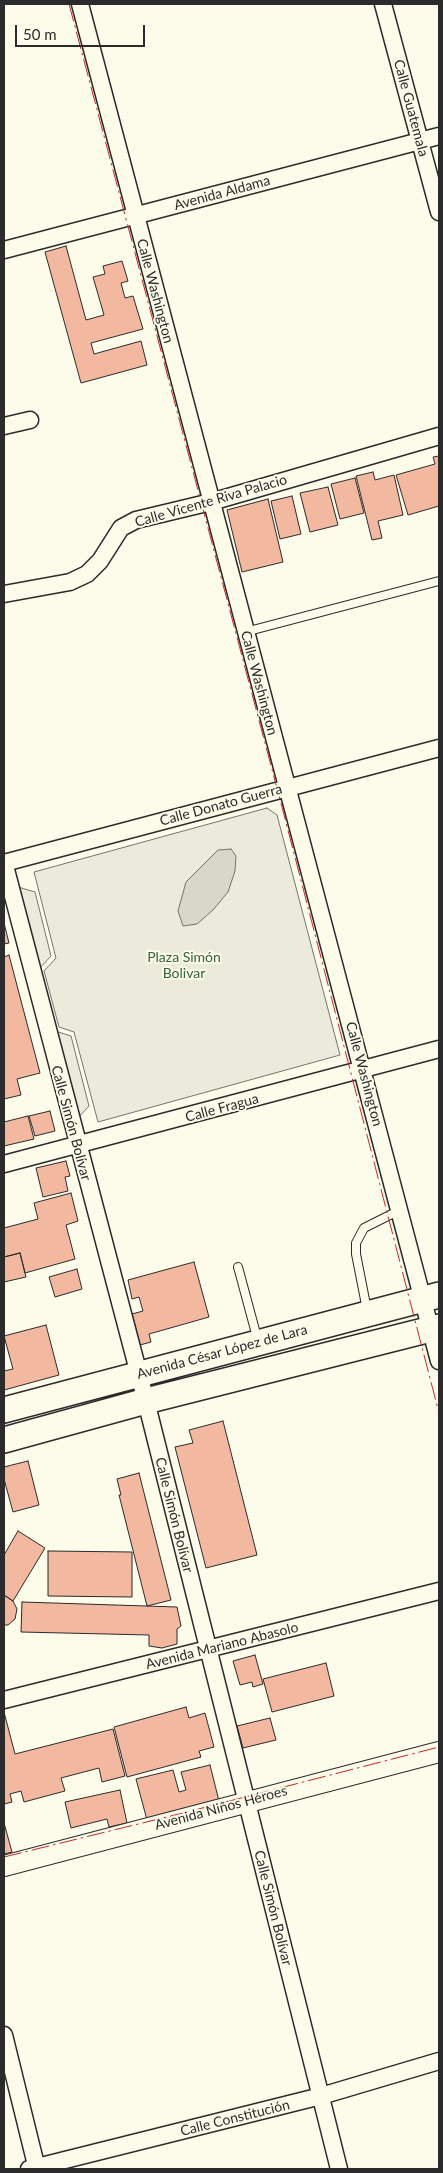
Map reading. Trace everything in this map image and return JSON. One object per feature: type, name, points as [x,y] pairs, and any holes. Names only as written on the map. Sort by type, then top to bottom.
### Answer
[{"type":"main road","name":"Avenida César López de Lara","points":[[4,1410],[431,1297]]},
{"type":"main road","name":"Avenida César López de Lara","points":[[4,1440],[146,1401],[435,1328]]},
{"type":"street","name":"Calle Washington","points":[[80,4],[245,632],[400,1210],[431,1297],[439,1361]]},
{"type":"street","name":"Calle Guatemala","points":[[383,4],[439,212]]},
{"type":"street","name":"Avenida Aldama","points":[[4,250],[439,136]]},
{"type":"street","points":[[4,426],[30,420]]},
{"type":"street","name":"Calle Vicente Riva Palacio","points":[[4,594],[70,582],[86,574],[100,561],[121,528],[136,520],[211,502],[439,436]]},
{"type":"street","name":"Calle Donato Guerra","points":[[4,863],[439,748]]},
{"type":"street","name":"Calle Simón Bolívar","points":[[4,863],[77,1146],[146,1401],[207,1650],[339,2169]]},
{"type":"street","name":"Calle Fragua","points":[[4,1164],[363,1071],[439,1049]]},
{"type":"street","name":"Avenida Mariano Abasolo","points":[[4,1700],[439,1591]]},
{"type":"street","name":"Avenida Niños Héroes","points":[[4,1866],[246,1801],[439,1752]]},
{"type":"street","points":[[4,2035],[34,2169]]},
{"type":"street","name":"Calle Constitución","points":[[34,2169],[321,2096],[439,2061]]},
{"type":"lane","points":[[245,632],[439,581]]},
{"type":"lane","points":[[368,1314],[356,1254],[356,1243],[364,1228],[400,1210]]},
{"type":"lane","points":[[238,1266],[258,1343]]},
{"type":"green space","name":"Plaza Simón Bolivar","points":[[267,808],[277,815],[340,1055],[98,1122],[74,1032],[59,1027],[44,971],[56,958],[34,872]]},
{"type":"shaded area","points":[[231,849],[236,856],[235,871],[228,892],[213,910],[197,924],[183,926],[178,911],[186,882],[218,850]]},
{"type":"shaded area","points":[[18,887],[35,892],[51,956],[39,969]]},
{"type":"shaded area","points":[[55,1031],[71,1036],[89,1106],[77,1119]]},
{"type":"building","points":[[66,246],[86,320],[104,315],[93,277],[105,274],[103,266],[122,261],[128,281],[121,283],[125,298],[133,296],[143,329],[91,343],[94,354],[141,341],[147,365],[81,383],[45,252]]},
{"type":"building","points":[[439,456],[439,506],[408,515],[396,475],[435,464],[433,457]]},
{"type":"building","points":[[373,472],[375,480],[394,475],[403,515],[378,521],[382,538],[372,540],[356,476]]},
{"type":"building","points":[[355,478],[364,513],[340,519],[331,484]]},
{"type":"building","points":[[328,487],[338,525],[310,532],[300,493]]},
{"type":"building","points":[[292,496],[301,534],[280,539],[271,501]]},
{"type":"building","points":[[268,499],[283,562],[242,572],[227,510]]},
{"type":"building","points":[[4,923],[9,943],[4,944]]},
{"type":"building","points":[[9,955],[40,1073],[17,1079],[21,1095],[4,1099],[4,957]]},
{"type":"building","points":[[50,1111],[55,1131],[35,1136],[29,1116]]},
{"type":"building","points":[[28,1116],[34,1139],[4,1146],[4,1122]]},
{"type":"building","points":[[66,1161],[70,1176],[65,1177],[68,1191],[43,1197],[36,1168]]},
{"type":"building","points":[[71,1193],[78,1221],[66,1225],[75,1259],[25,1273],[20,1253],[4,1257],[4,1228],[38,1219],[34,1203]]},
{"type":"building","points":[[20,1253],[26,1277],[4,1282],[4,1257]]},
{"type":"building","points":[[194,1262],[209,1317],[149,1334],[151,1342],[140,1345],[132,1314],[143,1311],[139,1297],[132,1299],[128,1280]]},
{"type":"building","points":[[77,1269],[82,1289],[55,1297],[49,1277]]},
{"type":"building","points":[[46,1325],[59,1375],[4,1390],[4,1371],[13,1369],[4,1336]]},
{"type":"building","points":[[223,1421],[257,1555],[206,1568],[175,1447],[193,1443],[189,1430]]},
{"type":"building","points":[[28,1461],[39,1505],[13,1512],[4,1479],[4,1467]]},
{"type":"building","points":[[139,1473],[171,1600],[147,1606],[119,1495],[121,1495],[117,1479]]},
{"type":"building","points":[[18,1531],[45,1548],[13,1601],[4,1595],[4,1555]]},
{"type":"building","points":[[48,1551],[132,1552],[132,1597],[48,1596]]},
{"type":"building","points":[[4,1595],[13,1601],[17,1609],[15,1619],[8,1625],[4,1625]]},
{"type":"building","points":[[22,1602],[177,1607],[181,1626],[177,1629],[177,1644],[162,1648],[149,1646],[149,1635],[21,1632]]},
{"type":"building","points":[[255,1655],[263,1684],[253,1687],[252,1682],[240,1685],[233,1661]]},
{"type":"building","points":[[326,1663],[334,1696],[272,1712],[263,1679]]},
{"type":"building","points":[[186,1707],[189,1718],[205,1713],[214,1747],[199,1751],[201,1757],[127,1777],[114,1727]]},
{"type":"building","points":[[4,1712],[15,1754],[113,1729],[125,1776],[102,1782],[99,1768],[61,1778],[65,1791],[24,1802],[21,1791],[10,1794],[12,1802],[4,1804]]},
{"type":"building","points":[[270,1718],[276,1740],[243,1748],[237,1726]]},
{"type":"building","points":[[210,1765],[219,1801],[147,1820],[136,1779],[173,1770],[179,1792],[186,1790],[181,1772]]},
{"type":"building","points":[[120,1790],[127,1823],[109,1827],[107,1819],[71,1828],[65,1802]]},
{"type":"building","points":[[4,1823],[12,1852],[4,1854]]},
{"type":"power","points":[[69,4],[282,807],[439,1413]]},
{"type":"power","points":[[4,1857],[439,1747]]}]
